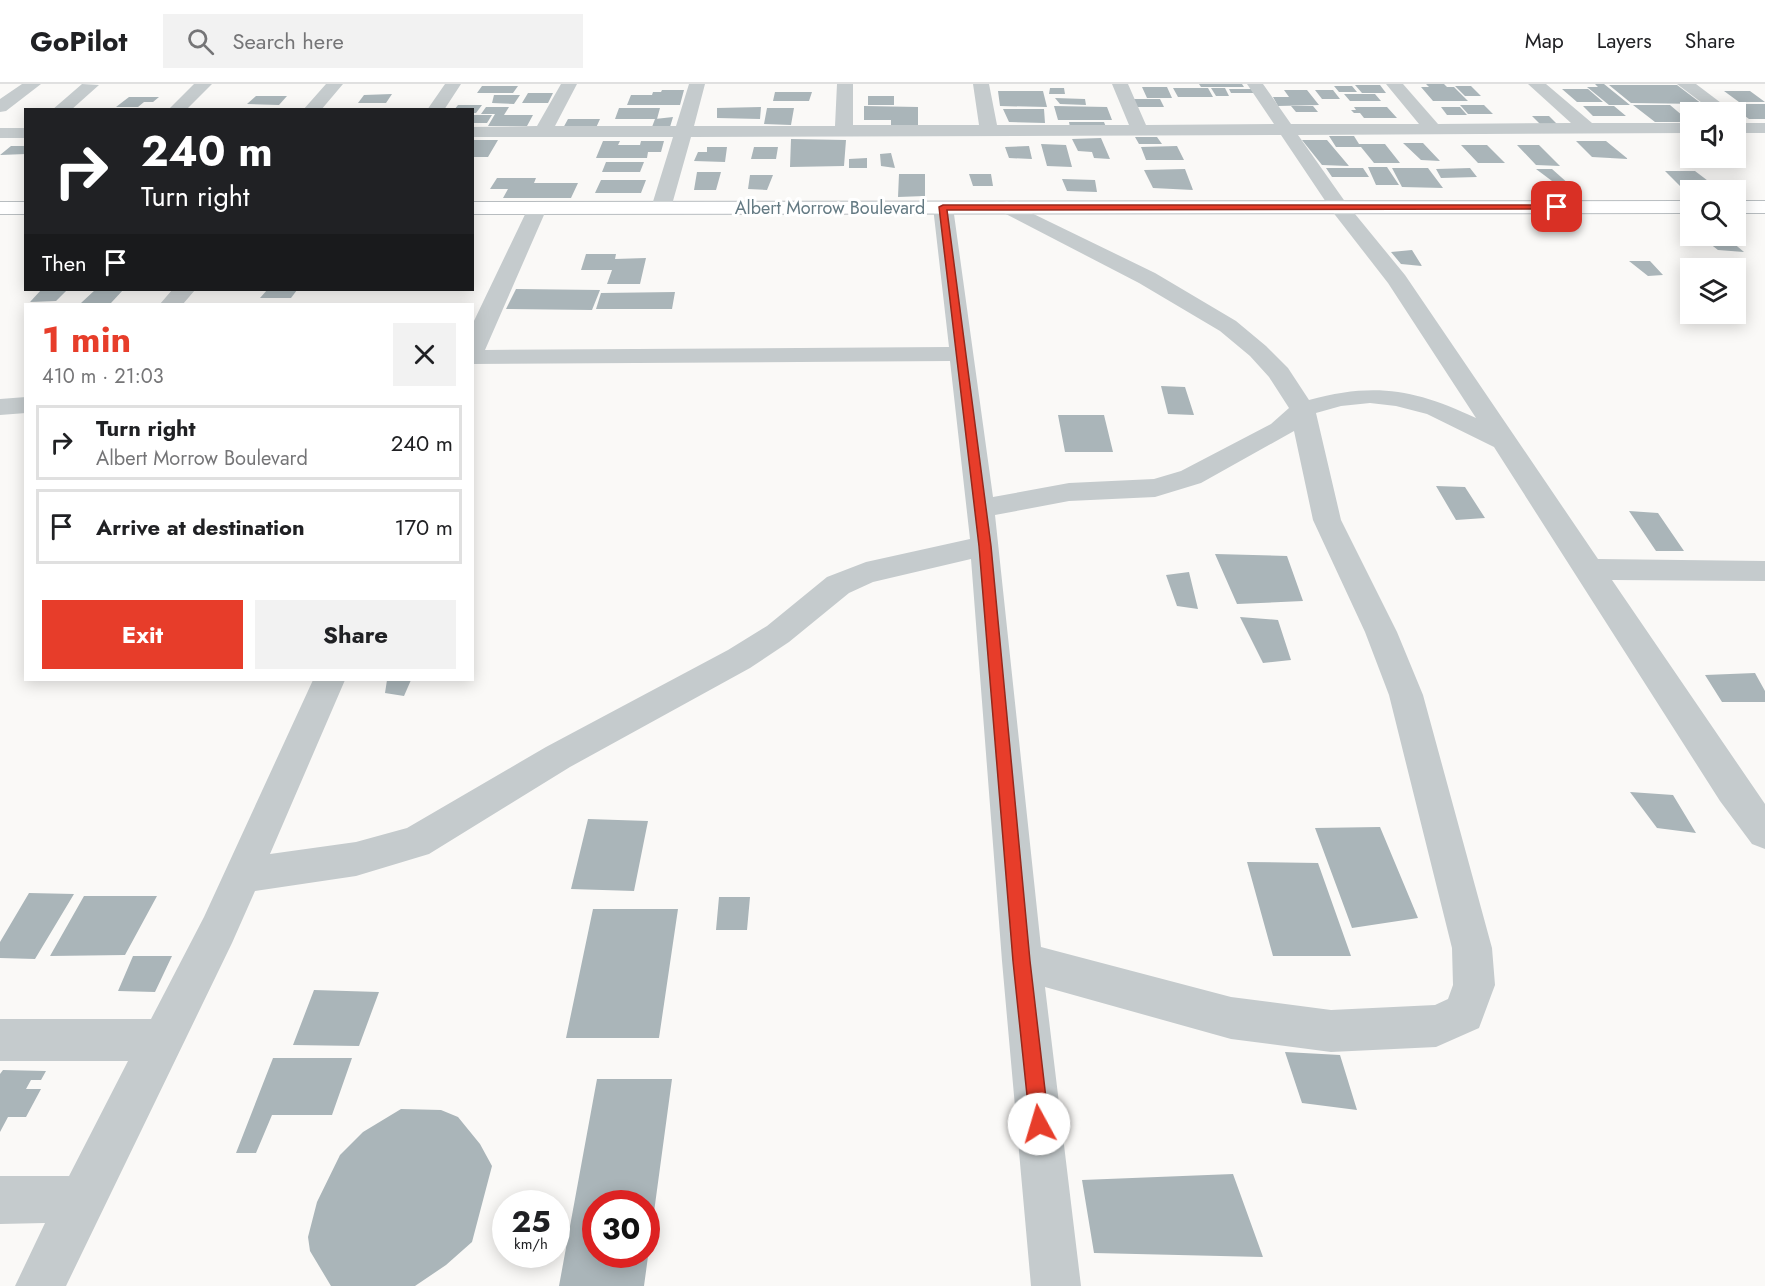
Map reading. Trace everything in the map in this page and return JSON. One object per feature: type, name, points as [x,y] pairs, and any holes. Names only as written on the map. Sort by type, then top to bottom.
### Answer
[{"type":"highway","name":"Albert Morrow Boulevard","points":[[474,208],[1680,207]]},
{"type":"highway","points":[[1746,207],[1765,207]]},
{"type":"highway","points":[[0,208],[24,208]]},
{"type":"street","points":[[0,107],[33,84]]},
{"type":"street","points":[[178,108],[204,84]]},
{"type":"street","points":[[313,108],[335,84]]},
{"type":"street","points":[[436,108],[453,84]]},
{"type":"street","points":[[543,132],[569,84]]},
{"type":"street","points":[[661,208],[697,84]]},
{"type":"street","points":[[844,131],[845,84]]},
{"type":"street","points":[[981,84],[989,130]]},
{"type":"street","points":[[1119,84],[1140,130]]},
{"type":"street","points":[[1255,84],[1339,207],[1396,280],[1589,569],[1749,790],[1765,833]]},
{"type":"street","points":[[1394,84],[1433,129]]},
{"type":"street","points":[[1536,84],[1588,129]]},
{"type":"street","points":[[1685,84],[1710,102]]},
{"type":"street","points":[[62,108],[91,85]]},
{"type":"street","points":[[1746,127],[1765,128]]},
{"type":"street","points":[[474,132],[1680,128]]},
{"type":"street","points":[[0,133],[24,133]]},
{"type":"street","points":[[943,207],[985,546],[1022,961],[1056,1286]]},
{"type":"street","points":[[1007,207],[1147,278],[1228,326],[1258,351],[1279,373],[1302,409],[1327,520],[1381,632],[1406,695],[1472,948],[1474,985],[1464,1013],[1436,1026],[1332,1031],[1231,1018],[1022,961]]},
{"type":"street","points":[[474,348],[537,208]]},
{"type":"street","points":[[172,303],[183,291]]},
{"type":"street","points":[[474,357],[960,354]]},
{"type":"street","points":[[981,509],[1069,492],[1155,488],[1191,477],[1280,430],[1302,409],[1340,399],[1371,396],[1396,399],[1436,409],[1503,441]]},
{"type":"street","points":[[0,407],[24,405]]},
{"type":"street","points":[[241,876],[356,858],[416,842],[558,757],[739,659],[778,634],[838,585],[866,573],[985,546]]},
{"type":"street","points":[[1589,569],[1765,571]]},
{"type":"street","points":[[40,1286],[218,930],[330,681]]},
{"type":"street","points":[[0,1040],[163,1040]]},
{"type":"street","points":[[0,1200],[82,1199]]},
{"type":"building","points":[[1199,84],[1242,84],[1244,87],[1201,87]]},
{"type":"building","points":[[1426,84],[1444,84],[1447,87],[1454,87],[1468,101],[1433,101],[1421,87],[1429,87]]},
{"type":"building","points":[[1595,84],[1604,84],[1630,105],[1609,105],[1587,87],[1598,87]]},
{"type":"building","points":[[1355,85],[1380,85],[1386,93],[1362,93]]},
{"type":"building","points":[[1609,85],[1677,85],[1699,102],[1680,104],[1631,103]]},
{"type":"building","points":[[482,86],[518,86],[513,93],[477,93]]},
{"type":"building","points":[[1334,86],[1352,86],[1357,92],[1339,92]]},
{"type":"building","points":[[1455,86],[1471,86],[1481,96],[1465,96]]},
{"type":"building","points":[[1142,87],[1167,87],[1172,98],[1147,98]]},
{"type":"building","points":[[1050,88],[1064,88],[1065,94],[1049,94]]},
{"type":"building","points":[[1173,88],[1208,88],[1213,97],[1178,97]]},
{"type":"building","points":[[1211,88],[1225,88],[1229,96],[1216,96]]},
{"type":"building","points":[[1229,89],[1251,89],[1254,93],[1231,93]]},
{"type":"building","points":[[1562,89],[1588,89],[1603,102],[1577,102]]},
{"type":"building","points":[[684,90],[680,105],[627,105],[631,95],[652,95],[653,92]]},
{"type":"building","points":[[1284,90],[1307,90],[1319,105],[1278,106],[1273,97],[1289,97]]},
{"type":"building","points":[[1315,90],[1333,90],[1340,99],[1322,99]]},
{"type":"building","points":[[998,91],[1043,91],[1047,107],[1000,106]]},
{"type":"building","points":[[1724,91],[1750,91],[1765,102],[1746,102],[1739,102]]},
{"type":"building","points":[[775,92],[812,92],[809,101],[773,101]]},
{"type":"building","points":[[528,93],[553,93],[548,103],[522,103]]},
{"type":"building","points":[[392,94],[386,103],[358,103],[364,95]]},
{"type":"building","points":[[1344,94],[1375,94],[1381,101],[1350,101]]},
{"type":"building","points":[[494,95],[520,95],[514,104],[492,103]]},
{"type":"building","points":[[256,96],[287,96],[279,105],[247,104]]},
{"type":"building","points":[[868,96],[894,96],[894,105],[868,105]]},
{"type":"building","points":[[129,97],[159,97],[153,102],[144,102],[138,107],[116,107]]},
{"type":"building","points":[[1055,98],[1085,99],[1086,105],[1060,104]]},
{"type":"building","points":[[1132,99],[1160,99],[1164,107],[1135,107]]},
{"type":"building","points":[[1746,104],[1765,104],[1765,119],[1746,117]]},
{"type":"building","points":[[458,105],[482,105],[476,113],[474,113],[474,108],[456,108]]},
{"type":"building","points":[[1460,105],[1484,105],[1493,114],[1468,114]]},
{"type":"building","points":[[1633,105],[1670,105],[1680,114],[1680,122],[1655,122]]},
{"type":"building","points":[[864,106],[918,107],[918,127],[891,127],[891,120],[864,120]]},
{"type":"building","points":[[1054,106],[1107,107],[1112,120],[1058,120]]},
{"type":"building","points":[[1291,106],[1313,106],[1318,112],[1296,112]]},
{"type":"building","points":[[1583,106],[1614,106],[1626,116],[1593,116]]},
{"type":"building","points":[[486,107],[509,107],[504,115],[533,115],[527,126],[488,126],[495,114],[481,114]]},
{"type":"building","points":[[761,107],[760,119],[717,118],[717,108]]},
{"type":"building","points":[[1354,107],[1387,107],[1397,118],[1364,118],[1360,113],[1354,113],[1351,110],[1356,110]]},
{"type":"building","points":[[1441,107],[1460,107],[1467,115],[1447,115]]},
{"type":"building","points":[[619,108],[660,108],[657,119],[615,119]]},
{"type":"building","points":[[767,108],[794,108],[791,125],[764,124]]},
{"type":"building","points":[[1003,109],[1044,109],[1045,123],[1009,122]]},
{"type":"building","points":[[474,115],[492,115],[487,123],[474,123]]},
{"type":"building","points":[[1532,116],[1549,116],[1557,124],[1540,124]]},
{"type":"building","points":[[673,117],[670,127],[652,127],[655,119]]},
{"type":"building","points":[[568,119],[600,119],[595,130],[562,130]]},
{"type":"building","points":[[1069,122],[1104,122],[1106,127],[1070,127]]},
{"type":"building","points":[[1329,136],[1354,136],[1359,144],[1385,144],[1400,163],[1374,163],[1361,147],[1336,147]]},
{"type":"building","points":[[1135,137],[1157,137],[1162,144],[1139,144]]},
{"type":"building","points":[[1101,138],[1110,159],[1094,158],[1092,152],[1078,151],[1072,139]]},
{"type":"building","points":[[791,139],[846,140],[844,166],[790,167]]},
{"type":"building","points":[[474,140],[498,140],[488,157],[474,157]]},
{"type":"building","points":[[1302,140],[1327,140],[1349,166],[1322,165]]},
{"type":"building","points":[[603,141],[620,141],[618,145],[640,145],[641,141],[664,141],[661,152],[648,152],[647,158],[596,158]]},
{"type":"building","points":[[1576,141],[1606,141],[1628,159],[1592,157]]},
{"type":"building","points":[[1403,143],[1423,143],[1440,161],[1421,160]]},
{"type":"building","points":[[1041,144],[1066,145],[1072,167],[1047,166]]},
{"type":"building","points":[[1461,145],[1487,145],[1505,163],[1478,163]]},
{"type":"building","points":[[1517,145],[1539,145],[1560,166],[1536,165]]},
{"type":"building","points":[[11,146],[24,146],[24,154],[0,155]]},
{"type":"building","points":[[1029,146],[1032,159],[1009,158],[1005,147]]},
{"type":"building","points":[[1177,146],[1184,160],[1146,160],[1141,147]]},
{"type":"building","points":[[707,147],[727,147],[725,162],[694,161],[698,152],[707,152]]},
{"type":"building","points":[[754,147],[778,147],[776,159],[751,159]]},
{"type":"building","points":[[891,153],[895,168],[881,166],[880,154]]},
{"type":"building","points":[[867,158],[867,168],[849,168],[849,159]]},
{"type":"building","points":[[606,162],[644,162],[640,172],[602,172]]},
{"type":"building","points":[[1368,167],[1387,167],[1399,185],[1376,185]]},
{"type":"building","points":[[1326,168],[1363,168],[1369,177],[1332,177]]},
{"type":"building","points":[[1392,168],[1428,168],[1443,188],[1402,187]]},
{"type":"building","points":[[1470,168],[1477,177],[1441,178],[1436,169]]},
{"type":"building","points":[[1185,169],[1193,190],[1153,188],[1144,170]]},
{"type":"building","points":[[1536,169],[1552,169],[1570,185],[1556,184]]},
{"type":"building","points":[[1665,171],[1695,171],[1707,180],[1680,180],[1680,186]]},
{"type":"building","points":[[697,172],[721,172],[716,190],[694,190]]},
{"type":"building","points":[[899,174],[925,174],[925,196],[898,197]]},
{"type":"building","points":[[969,174],[991,174],[993,186],[973,186]]},
{"type":"building","points":[[750,175],[773,175],[767,190],[748,189]]},
{"type":"building","points":[[497,178],[536,178],[534,183],[578,183],[571,198],[503,198],[508,189],[490,189]]},
{"type":"building","points":[[1062,179],[1095,180],[1097,192],[1067,191]]},
{"type":"building","points":[[601,180],[646,180],[641,193],[595,193]]},
{"type":"building","points":[[1713,246],[1737,246],[1744,252],[1718,250]]},
{"type":"building","points":[[1412,250],[1422,266],[1401,264],[1391,252]]},
{"type":"building","points":[[586,254],[616,254],[615,259],[646,258],[640,284],[607,284],[612,270],[581,270]]},
{"type":"building","points":[[1629,261],[1650,261],[1663,275],[1648,276]]},
{"type":"building","points":[[516,289],[600,290],[592,310],[506,309]]},
{"type":"building","points":[[40,291],[66,291],[56,301],[30,302]]},
{"type":"building","points":[[94,291],[122,291],[111,303],[81,303]]},
{"type":"building","points":[[266,291],[296,291],[291,298],[260,298]]},
{"type":"building","points":[[675,292],[672,309],[596,309],[601,293]]},
{"type":"building","points":[[1161,386],[1185,387],[1194,415],[1168,414]]},
{"type":"building","points":[[1058,415],[1104,415],[1113,452],[1065,452]]},
{"type":"building","points":[[1436,486],[1465,487],[1485,518],[1456,520]]},
{"type":"building","points":[[1629,511],[1658,513],[1684,551],[1656,551]]},
{"type":"building","points":[[1215,554],[1287,556],[1303,601],[1237,604]]},
{"type":"building","points":[[1189,572],[1198,609],[1177,606],[1166,575]]},
{"type":"building","points":[[1240,617],[1278,620],[1291,660],[1263,663]]},
{"type":"building","points":[[1755,673],[1765,691],[1765,702],[1722,702],[1705,675]]},
{"type":"building","points":[[387,681],[411,681],[404,696],[385,693]]},
{"type":"building","points":[[1630,792],[1673,795],[1696,833],[1657,828]]},
{"type":"building","points":[[588,819],[648,821],[634,891],[571,889]]},
{"type":"building","points":[[1380,827],[1418,918],[1352,928],[1315,828]]},
{"type":"building","points":[[1247,862],[1318,863],[1351,956],[1273,956]]},
{"type":"building","points":[[29,893],[74,894],[35,959],[0,958],[0,942]]},
{"type":"building","points":[[84,896],[157,896],[125,955],[50,956]]},
{"type":"building","points":[[719,897],[750,897],[747,930],[716,930]]},
{"type":"building","points":[[593,909],[678,909],[659,1038],[566,1038]]},
{"type":"building","points":[[133,956],[172,956],[155,992],[118,991]]},
{"type":"building","points":[[314,990],[379,992],[359,1046],[293,1045]]},
{"type":"building","points":[[1285,1052],[1340,1055],[1357,1110],[1302,1103]]},
{"type":"building","points":[[273,1058],[352,1058],[332,1115],[272,1115],[256,1153],[236,1153]]},
{"type":"building","points":[[3,1070],[46,1071],[41,1080],[31,1080],[26,1089],[41,1089],[26,1117],[8,1117],[0,1132],[0,1074]]},
{"type":"building","points":[[597,1079],[672,1079],[657,1190],[582,1190],[582,1268],[646,1268],[644,1286],[559,1286],[562,1268],[570,1268],[570,1226]]},
{"type":"building","points":[[401,1109],[441,1110],[458,1117],[480,1144],[492,1166],[472,1242],[446,1265],[415,1286],[331,1286],[310,1251],[308,1237],[317,1202],[340,1155],[363,1132]]},
{"type":"building","points":[[1233,1174],[1263,1257],[1094,1253],[1082,1180]]},
{"type":"route","points":[[1039,1124],[985,546],[943,207],[1557,207]]}]
